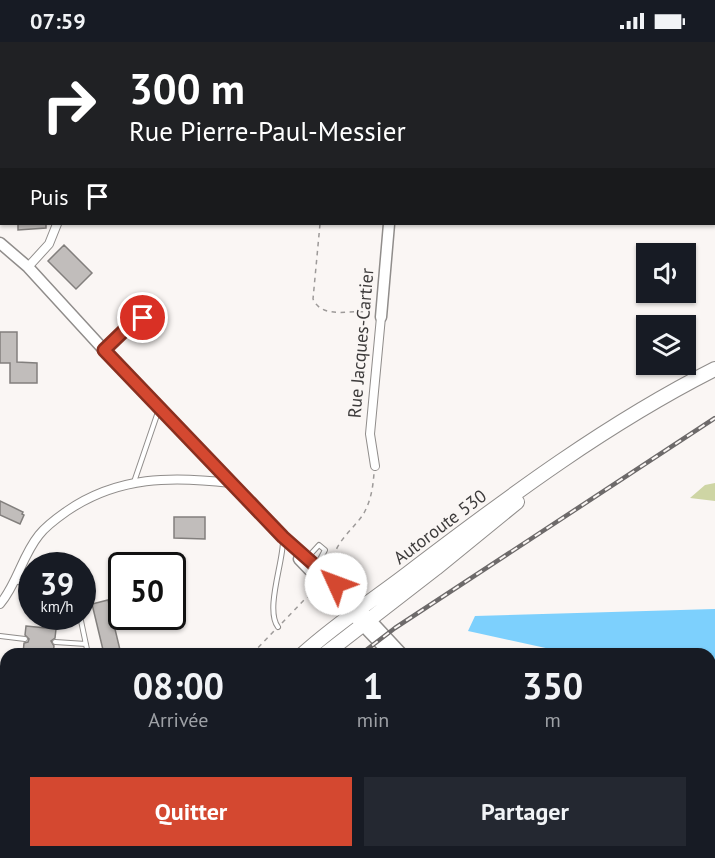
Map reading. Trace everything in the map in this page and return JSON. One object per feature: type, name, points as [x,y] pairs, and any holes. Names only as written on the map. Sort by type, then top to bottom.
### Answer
[{"type":"highway","name":"Autoroute 530","points":[[312,648],[361,616],[495,507],[643,408],[715,369]]},
{"type":"highway","name":"Autoroute 530","points":[[331,648],[361,616]]},
{"type":"main road","name":"Rue Jacques-Cartier","points":[[381,317],[388,225]]},
{"type":"main road","points":[[0,243],[28,267],[283,537],[317,566],[385,648]]},
{"type":"main road","points":[[104,350],[133,322],[143,318]]},
{"type":"main road","points":[[283,537],[296,556],[396,648]]},
{"type":"street","points":[[28,267],[49,244],[57,225]]},
{"type":"street","name":"Rue Jacques-Cartier","points":[[374,470],[370,434],[381,317]]},
{"type":"street","points":[[0,604],[39,535],[80,502],[110,488],[134,482],[175,478],[231,483]]},
{"type":"lane","points":[[134,482],[159,408]]},
{"type":"lane","points":[[278,627],[274,610],[283,554],[283,537]]},
{"type":"lane","points":[[307,557],[319,545],[324,550],[317,566]]},
{"type":"lane","points":[[14,581],[18,582]]},
{"type":"lane","points":[[83,630],[87,648]]},
{"type":"lane","points":[[0,636],[25,639]]},
{"type":"lane","points":[[55,642],[86,644]]},
{"type":"path","points":[[320,225],[313,299],[316,306],[322,310],[338,313],[368,312],[381,317]]},
{"type":"path","points":[[358,592],[335,565],[334,555],[336,548],[356,526],[365,511],[371,494],[374,470]]},
{"type":"path","points":[[258,648],[311,595],[319,596],[337,615]]},
{"type":"green space","points":[[715,483],[715,501],[690,498],[705,485]]},
{"type":"water","points":[[715,609],[715,648],[546,648],[468,631],[475,616]]},
{"type":"building","points":[[18,225],[46,225],[46,228],[18,230]]},
{"type":"building","points":[[64,245],[92,273],[76,289],[48,261]]},
{"type":"building","points":[[0,332],[17,332],[17,362],[37,363],[37,383],[10,383],[10,363],[0,363]]},
{"type":"building","points":[[0,501],[23,512],[20,524],[0,515]]},
{"type":"building","points":[[174,517],[205,517],[205,539],[174,538]]},
{"type":"building","points":[[108,600],[108,630],[115,630],[120,648],[103,648],[96,621],[96,603]]},
{"type":"building","points":[[26,630],[56,630],[55,638],[51,641],[54,648],[24,648],[24,643],[29,639],[25,635]]},
{"type":"railway","points":[[369,648],[395,628],[715,418]]},
{"type":"route","points":[[143,318],[133,322],[104,350],[283,537],[336,584]]}]
